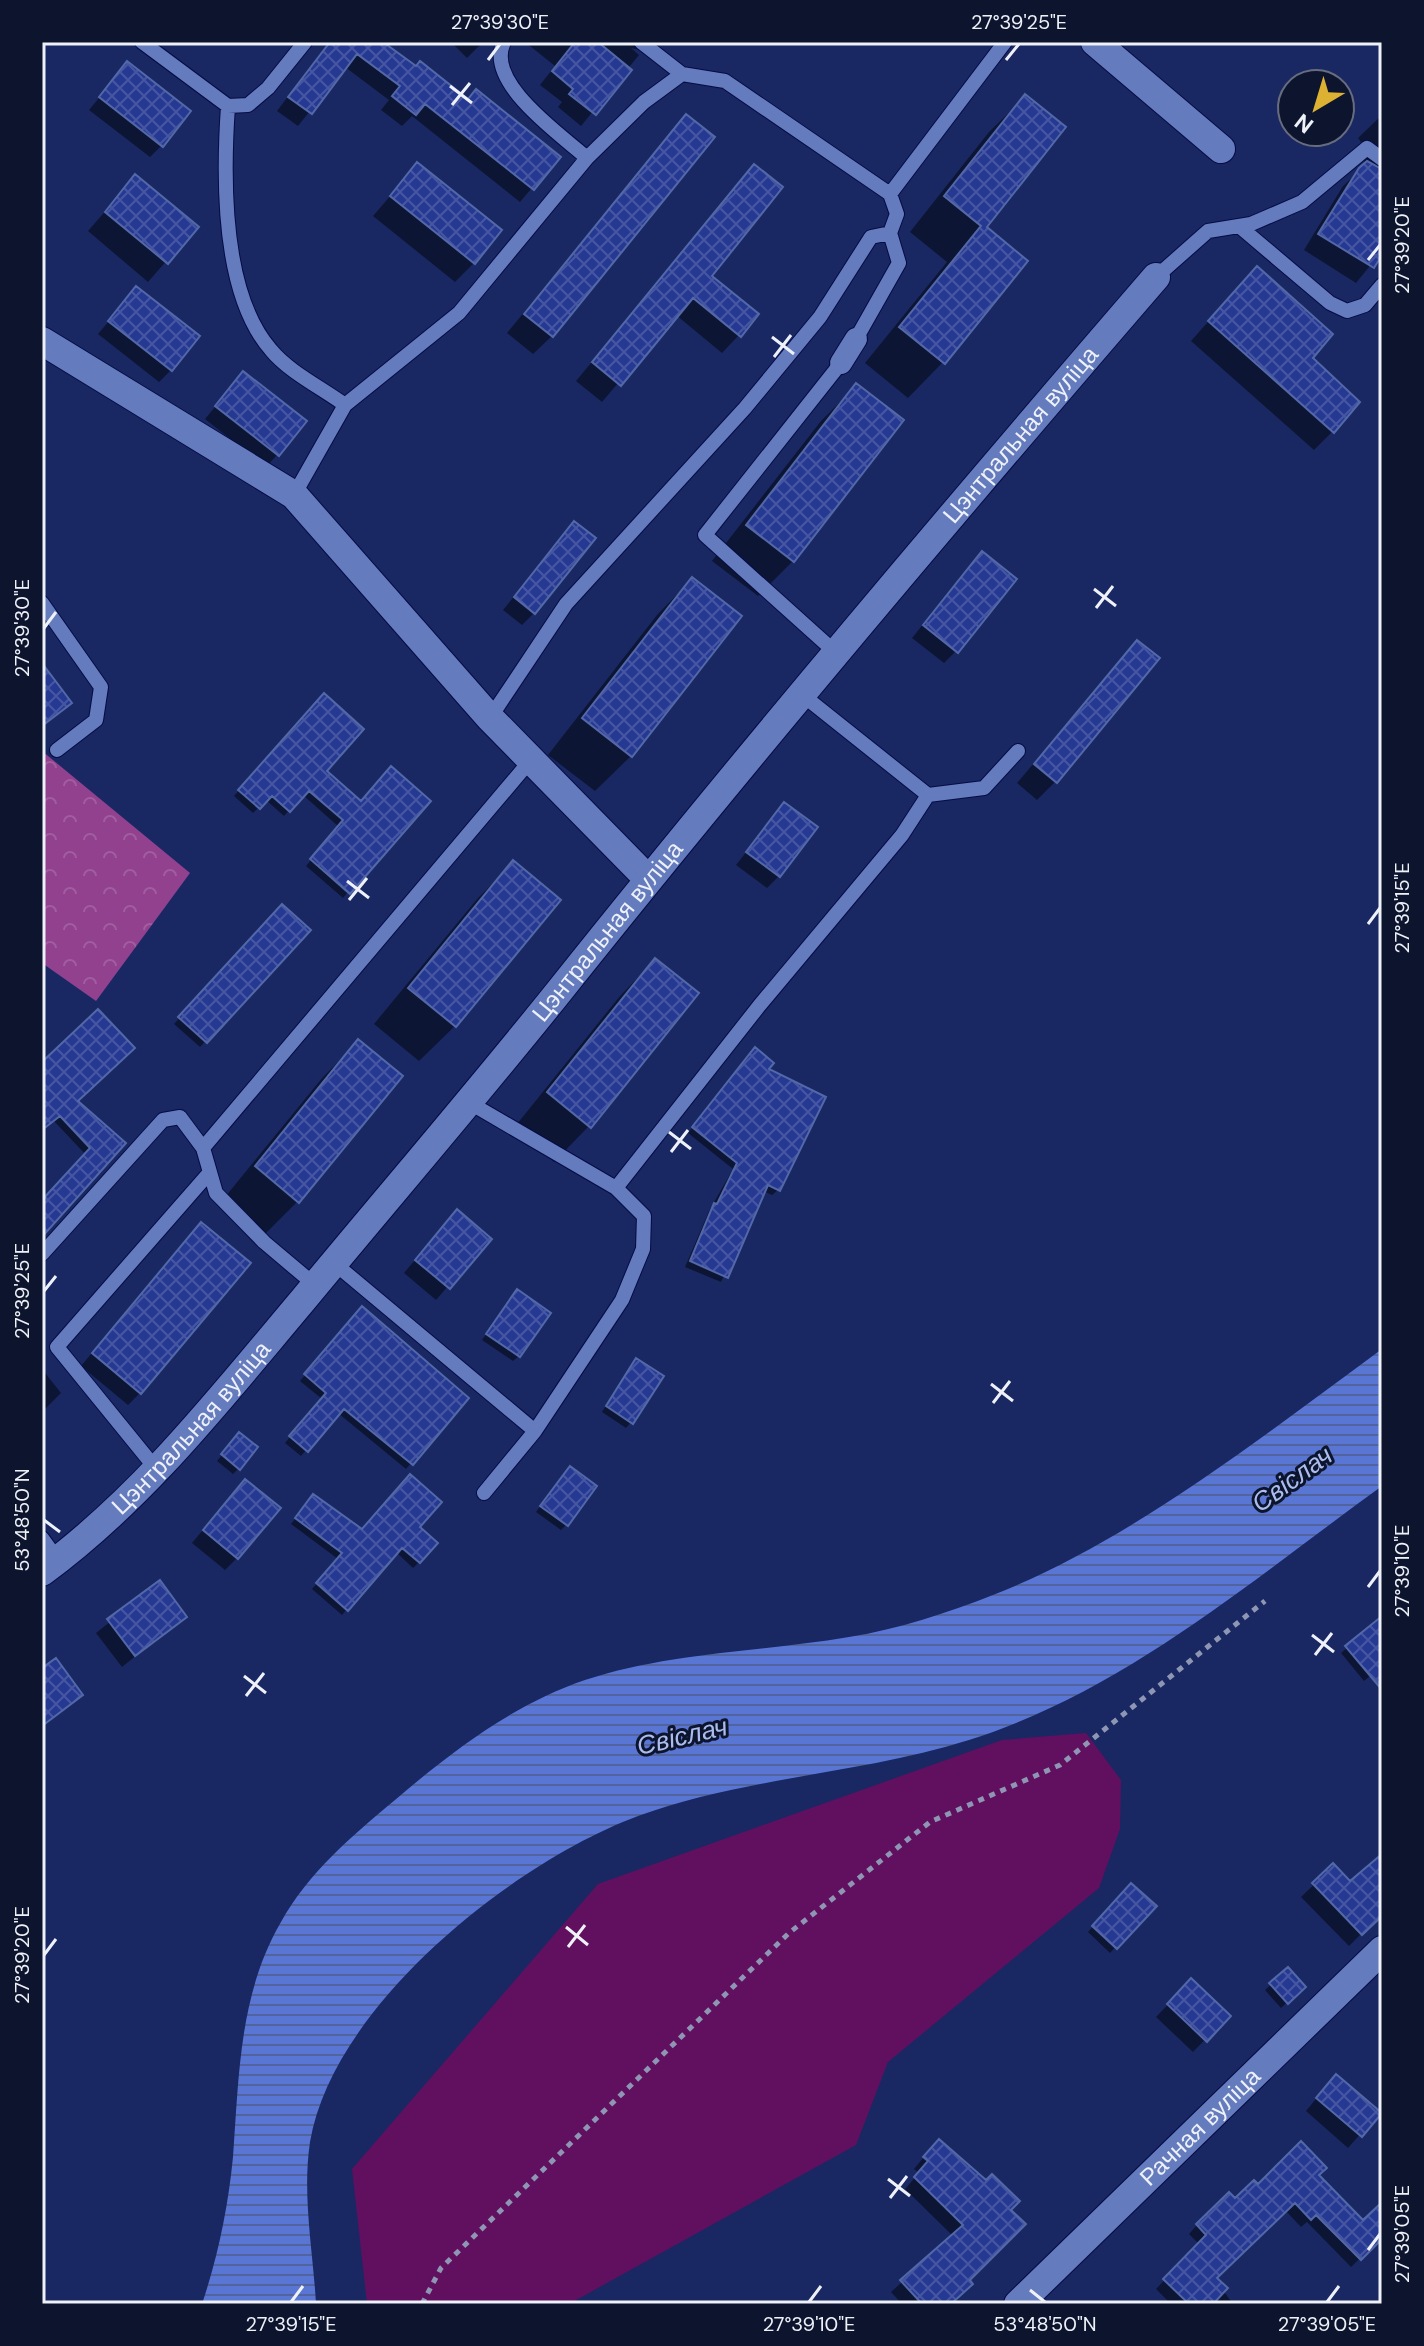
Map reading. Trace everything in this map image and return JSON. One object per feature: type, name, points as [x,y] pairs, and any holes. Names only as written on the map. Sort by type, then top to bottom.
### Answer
[{"type":"street","points":[[1095,42],[1221,149]]},
{"type":"street","name":"Цэнтральная вуліца","points":[[47,1557],[85,1540],[157,1470],[470,1103],[834,651],[1156,277]]},
{"type":"street","points":[[841,363],[856,339]]},
{"type":"street","points":[[42,341],[294,495],[490,718],[648,879]]},
{"type":"street","name":"Рачная вуліца","points":[[1018,2304],[1382,1950]]},
{"type":"lane","points":[[142,42],[228,106],[248,105],[268,88],[305,42]]},
{"type":"lane","points":[[504,42],[500,49],[501,70],[517,96],[587,158]]},
{"type":"lane","points":[[641,42],[682,74],[725,81],[890,194],[897,214],[890,233],[899,263],[856,339]]},
{"type":"lane","points":[[890,194],[1005,42]]},
{"type":"lane","points":[[294,495],[345,405],[459,313],[587,158],[644,102],[682,74]]},
{"type":"lane","points":[[228,106],[225,145],[233,271],[248,319],[272,352],[345,405]]},
{"type":"lane","points":[[1156,277],[1208,231],[1277,215],[1302,202],[1367,148],[1382,159]]},
{"type":"lane","points":[[1239,226],[1330,303],[1347,311],[1365,305],[1382,285]]},
{"type":"lane","points":[[490,718],[566,604],[745,408],[820,317],[871,237],[890,233]]},
{"type":"lane","points":[[834,651],[705,535],[841,363]]},
{"type":"lane","points":[[42,603],[101,687],[96,720],[57,750]]},
{"type":"lane","points":[[800,693],[928,795],[984,788],[1018,751]]},
{"type":"lane","points":[[203,1148],[530,761]]},
{"type":"lane","points":[[616,1188],[759,1006],[902,835],[928,795]]},
{"type":"lane","points":[[470,1103],[616,1188],[644,1216],[643,1249],[622,1300],[535,1431],[484,1493]]},
{"type":"lane","points":[[42,1254],[163,1120],[180,1117],[203,1148],[216,1193],[237,1218],[315,1285]]},
{"type":"lane","points":[[157,1470],[57,1347],[210,1172]]},
{"type":"lane","points":[[334,1263],[535,1431]]},
{"type":"path","points":[[422,2304],[441,2268],[789,1933],[930,1822],[1060,1765],[1265,1601]]},
{"type":"shaded area","points":[[1086,1733],[1121,1780],[1120,1829],[1099,1888],[888,2062],[856,2145],[569,2304],[367,2304],[352,2169],[598,1884],[1002,1740]]},
{"type":"green space","points":[[42,751],[190,873],[96,1001],[42,963]]},
{"type":"water","name":"Свіслач","points":[[1382,1349],[1382,1486],[1235,1595],[1134,1663],[1026,1719],[969,1740],[887,1761],[720,1792],[638,1816],[589,1838],[538,1867],[486,1903],[436,1945],[391,1991],[354,2040],[326,2091],[310,2142],[308,2162],[316,2304],[202,2304],[218,2250],[228,2195],[249,2007],[267,1949],[292,1904],[318,1871],[416,1782],[508,1716],[585,1680],[683,1658],[886,1630],[993,1595],[1095,1546],[1145,1516],[1243,1451]]},
{"type":"building","points":[[330,42],[383,42],[416,66],[420,61],[468,99],[476,89],[561,157],[534,190],[425,104],[416,115],[392,96],[400,86],[357,54],[312,114],[288,97]]},
{"type":"building","points":[[575,42],[598,42],[632,70],[596,115],[569,94],[573,89],[552,71]]},
{"type":"building","points":[[127,61],[191,111],[163,147],[99,97]]},
{"type":"building","points":[[1025,94],[1066,127],[987,227],[1028,261],[945,364],[899,327],[981,226],[944,196]]},
{"type":"building","points":[[686,114],[715,137],[553,337],[524,314]]},
{"type":"building","points":[[1367,161],[1382,169],[1382,255],[1374,268],[1318,234],[1359,168]]},
{"type":"building","points":[[417,162],[502,230],[475,264],[390,196]]},
{"type":"building","points":[[754,164],[783,187],[712,276],[759,314],[741,337],[693,298],[621,386],[592,362]]},
{"type":"building","points":[[135,174],[199,227],[168,264],[105,212]]},
{"type":"building","points":[[1257,266],[1333,334],[1313,358],[1360,402],[1334,433],[1208,321]]},
{"type":"building","points":[[136,286],[200,336],[172,371],[108,321]]},
{"type":"building","points":[[243,371],[307,421],[279,456],[215,406]]},
{"type":"building","points":[[856,383],[904,420],[794,562],[746,525]]},
{"type":"building","points":[[574,521],[596,538],[535,614],[514,597]]},
{"type":"building","points":[[982,551],[1017,579],[958,653],[923,625]]},
{"type":"building","points":[[692,577],[742,616],[632,757],[582,718]]},
{"type":"building","points":[[1137,640],[1160,658],[1057,783],[1034,764]]},
{"type":"building","points":[[42,663],[72,703],[42,726]]},
{"type":"building","points":[[324,693],[364,729],[327,771],[361,801],[391,766],[431,801],[350,894],[310,859],[343,820],[309,791],[290,812],[272,796],[260,809],[238,790]]},
{"type":"building","points":[[784,802],[818,827],[780,877],[746,852]]},
{"type":"building","points":[[513,860],[561,900],[456,1027],[408,988]]},
{"type":"building","points":[[282,904],[311,930],[207,1043],[178,1017]]},
{"type":"building","points":[[655,958],[699,993],[591,1128],[547,1092]]},
{"type":"building","points":[[98,1009],[135,1048],[78,1101],[126,1143],[42,1237],[42,1200],[90,1148],[60,1116],[42,1130],[42,1062]]},
{"type":"building","points":[[358,1039],[403,1076],[299,1203],[255,1166]]},
{"type":"building","points":[[755,1047],[774,1063],[769,1069],[826,1097],[780,1191],[768,1185],[728,1278],[690,1261],[714,1203],[717,1204],[737,1163],[692,1127]]},
{"type":"building","points":[[457,1209],[492,1239],[450,1289],[415,1260]]},
{"type":"building","points":[[201,1222],[251,1263],[141,1394],[92,1353]]},
{"type":"building","points":[[517,1289],[551,1313],[520,1357],[486,1334]]},
{"type":"building","points":[[362,1306],[469,1398],[413,1465],[344,1409],[308,1452],[289,1436],[326,1393],[304,1374]]},
{"type":"building","points":[[636,1358],[664,1376],[633,1424],[606,1406]]},
{"type":"building","points":[[239,1432],[258,1447],[240,1470],[221,1454]]},
{"type":"building","points":[[570,1466],[597,1486],[568,1526],[540,1506]]},
{"type":"building","points":[[410,1474],[442,1502],[420,1527],[438,1543],[420,1563],[402,1548],[348,1611],[316,1583],[342,1553],[295,1518],[313,1494],[362,1529]]},
{"type":"building","points":[[245,1479],[281,1508],[238,1559],[203,1530]]},
{"type":"building","points":[[160,1580],[187,1617],[135,1656],[107,1619]]},
{"type":"building","points":[[1382,1616],[1382,1690],[1345,1646]]},
{"type":"building","points":[[56,1658],[83,1695],[42,1726],[42,1668]]},
{"type":"building","points":[[1382,1854],[1382,1916],[1362,1935],[1312,1883],[1333,1863],[1350,1881]]},
{"type":"building","points":[[1131,1883],[1157,1906],[1117,1949],[1092,1926]]},
{"type":"building","points":[[1288,1967],[1306,1987],[1288,2004],[1269,1983]]},
{"type":"building","points":[[1191,1978],[1231,2016],[1207,2042],[1167,2004]]},
{"type":"building","points":[[1336,2074],[1382,2113],[1362,2137],[1316,2098]]},
{"type":"building","points":[[939,2139],[986,2180],[992,2174],[1020,2201],[1011,2210],[1026,2224],[970,2280],[973,2284],[951,2304],[922,2304],[900,2280],[963,2225],[914,2177],[928,2161],[923,2157]]},
{"type":"building","points":[[1301,2141],[1327,2168],[1319,2175],[1363,2220],[1382,2202],[1382,2239],[1361,2260],[1316,2215],[1311,2220],[1295,2203],[1217,2278],[1228,2288],[1213,2304],[1189,2304],[1163,2279],[1206,2235],[1196,2224],[1229,2192],[1235,2198],[1254,2180],[1258,2184]]}]
